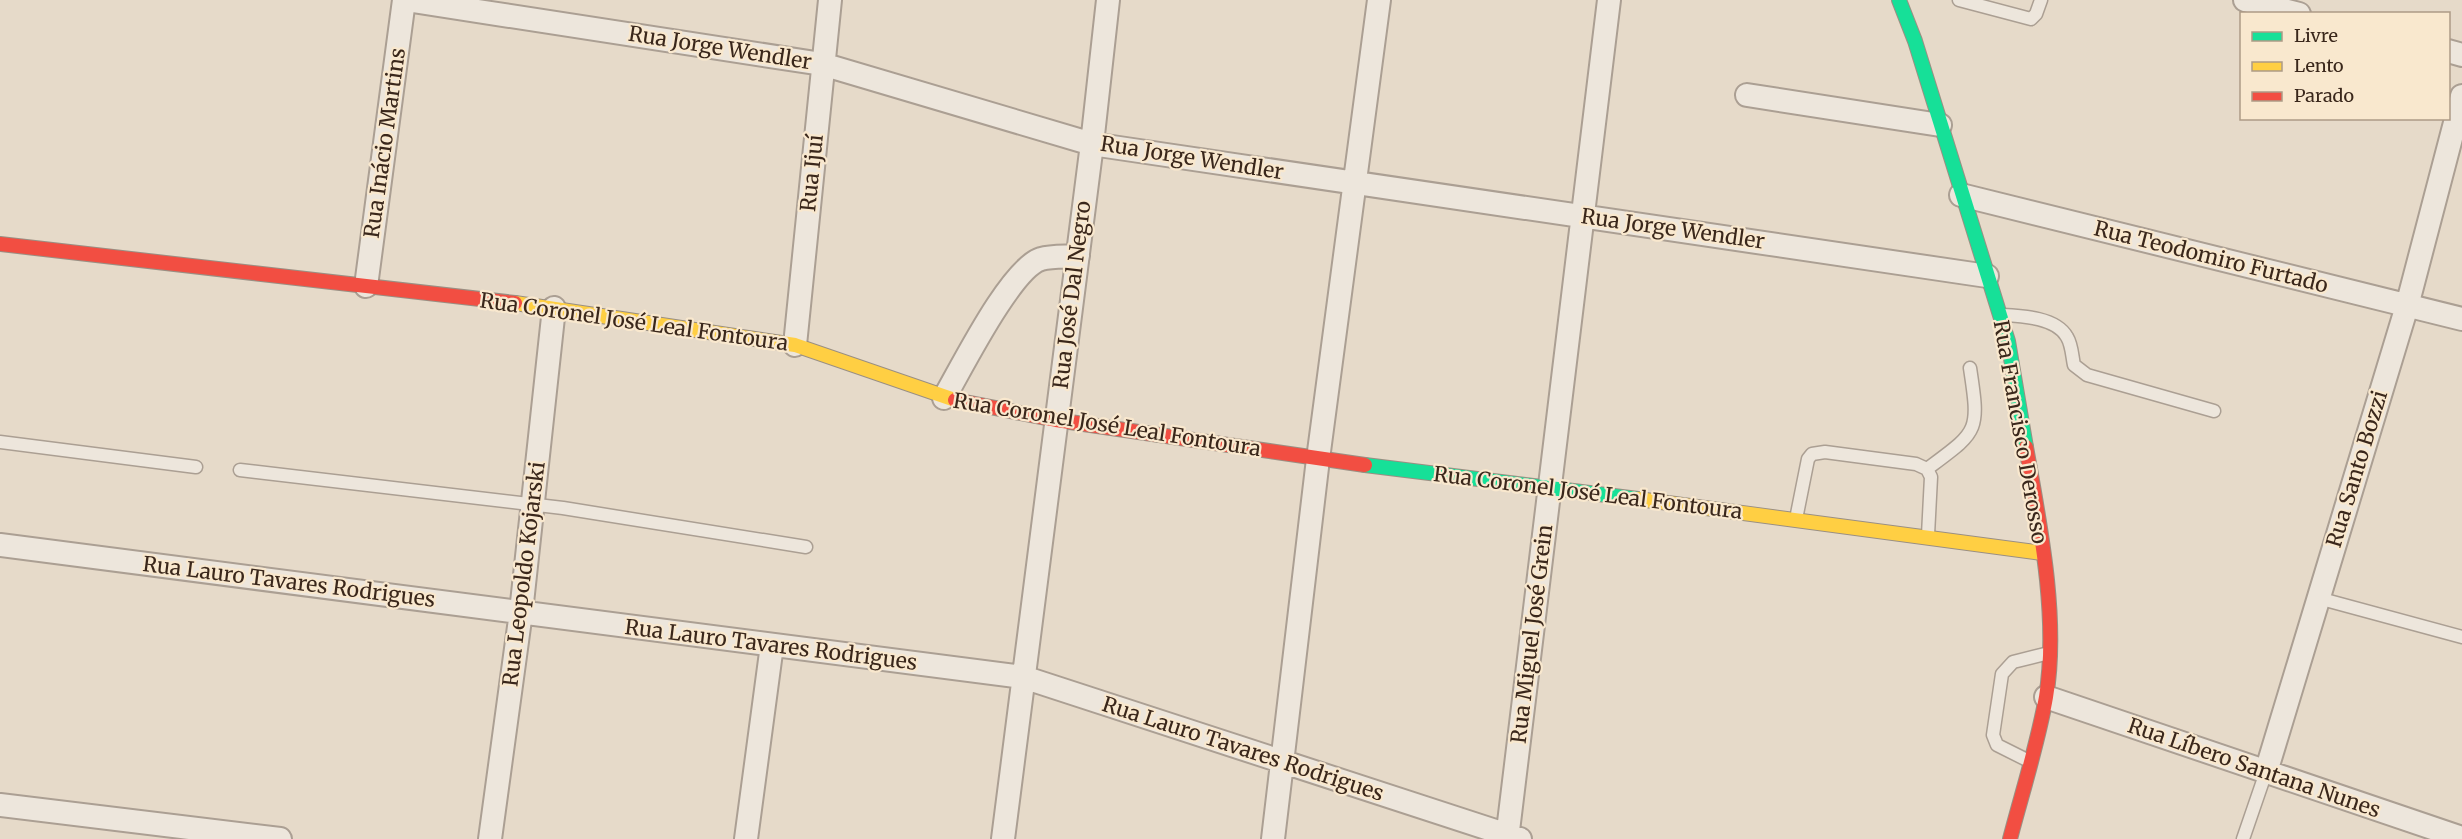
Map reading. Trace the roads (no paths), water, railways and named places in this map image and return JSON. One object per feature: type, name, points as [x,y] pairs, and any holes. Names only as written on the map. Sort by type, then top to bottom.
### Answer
[{"type":"street","name":"Rua Jorge Wendler","points":[[405,0],[822,64],[1092,144],[1987,276]]},
{"type":"street","name":"Rua Inácio Martins","points":[[366,286],[405,0]]},
{"type":"street","name":"Rua Ijuí","points":[[795,345],[830,0]]},
{"type":"street","name":"Rua José Dal Negro","points":[[1003,839],[1092,144],[1108,0]]},
{"type":"street","points":[[1274,839],[1318,459],[1379,0]]},
{"type":"street","name":"Rua Miguel José Grein","points":[[1511,838],[1550,487],[1610,0]]},
{"type":"street","name":"Rua Francisco Derosso","points":[[1899,0],[1915,41],[2008,341],[2040,528],[2051,637],[2046,697],[2010,839]]},
{"type":"street","points":[[2245,0],[2291,12]]},
{"type":"street","points":[[1747,95],[1940,125]]},
{"type":"street","name":"Rua Santo Bozzi","points":[[2266,772],[2407,306],[2462,96]]},
{"type":"street","name":"Rua Teodomiro Furtado","points":[[1961,195],[2462,319]]},
{"type":"street","name":"Rua Coronel José Leal Fontoura","points":[[0,244],[554,308],[795,345],[944,398],[1056,420],[1318,459],[1550,487],[2042,553]]},
{"type":"street","points":[[944,398],[1003,297],[1023,271],[1040,259],[1077,256]]},
{"type":"street","name":"Rua Leopoldo Kojarski","points":[[490,839],[521,612],[554,308]]},
{"type":"street","name":"Rua Lauro Tavares Rodrigues","points":[[0,545],[1023,677],[1511,838]]},
{"type":"street","points":[[746,839],[772,645]]},
{"type":"street","name":"Rua Líbero Santana Nunes","points":[[2046,697],[2462,838]]},
{"type":"street","points":[[0,805],[170,832],[280,839]]},
{"type":"lane","points":[[1959,0],[2031,19],[2036,14],[2041,0]]},
{"type":"lane","points":[[2000,315],[2028,317],[2057,327],[2066,334],[2070,342],[2074,365],[2087,375],[2214,411]]},
{"type":"lane","points":[[1927,469],[1960,446],[1972,431],[1976,409],[1970,368]]},
{"type":"lane","points":[[0,442],[196,466]]},
{"type":"lane","points":[[1796,520],[1808,459],[1812,454],[1825,452],[1916,464],[1927,469],[1931,477],[1928,538]]},
{"type":"lane","points":[[240,470],[563,508],[806,547]]},
{"type":"lane","points":[[2318,597],[2462,637]]},
{"type":"lane","points":[[2030,761],[1997,745],[1993,735],[2002,674],[2013,662],[2050,653]]},
{"type":"lane","name":"Rua Santo Bozzi","points":[[2243,839],[2266,772]]}]
